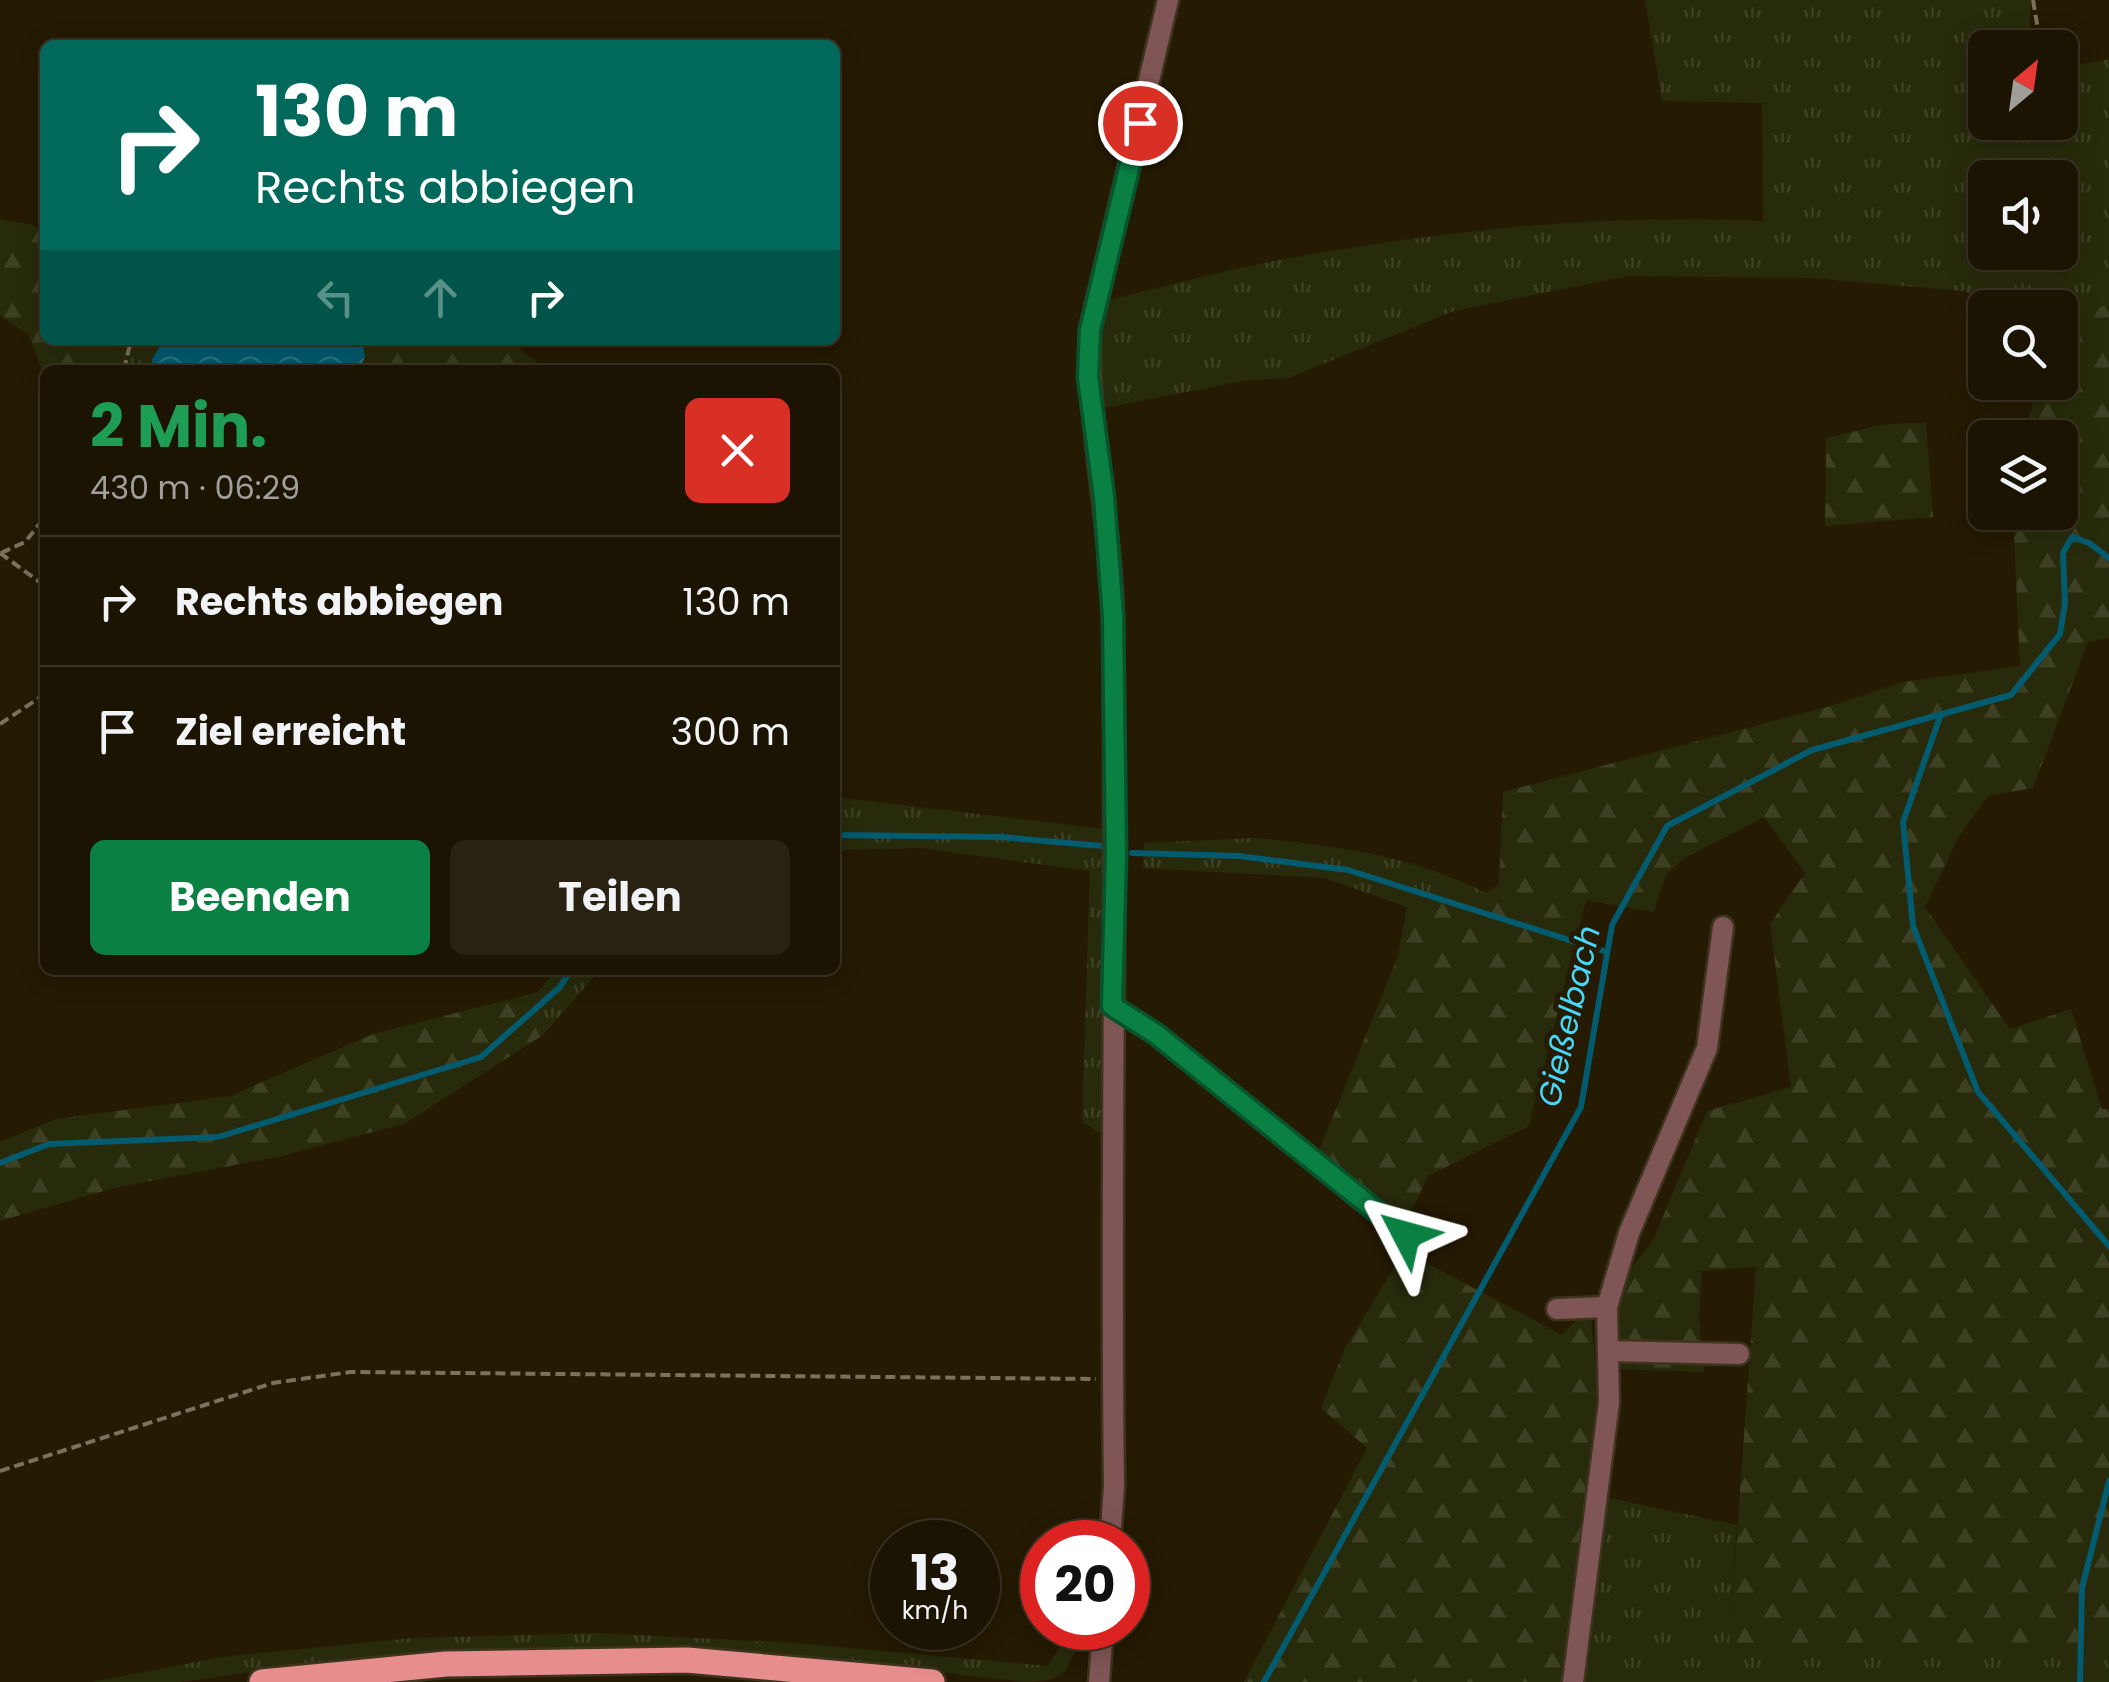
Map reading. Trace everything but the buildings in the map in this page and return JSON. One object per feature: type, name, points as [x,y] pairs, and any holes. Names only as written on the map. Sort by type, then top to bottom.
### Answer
[{"type":"main road","points":[[262,1682],[446,1664],[687,1660],[932,1682]]},
{"type":"street","points":[[1112,1520],[1116,855],[1113,617],[1104,497],[1088,377],[1090,330],[1168,0]]},
{"type":"street","points":[[1573,1682],[1609,1402],[1608,1307],[1629,1233],[1708,1048],[1722,927]]},
{"type":"street","points":[[1112,1006],[1156,1034],[1406,1235]]},
{"type":"street","points":[[1557,1308],[1608,1307]]},
{"type":"street","points":[[1608,1351],[1740,1354]]},
{"type":"street","points":[[1099,1682],[1101,1650]]},
{"type":"path","points":[[2033,0],[2038,30]]},
{"type":"path","points":[[40,523],[25,542],[0,553],[40,582]]},
{"type":"path","points":[[0,724],[40,697]]},
{"type":"path","points":[[0,1471],[273,1384],[350,1372],[1112,1380]]},
{"type":"green space","points":[[1645,0],[2031,0],[2029,30],[1968,30],[1968,140],[2078,140],[2078,65],[2109,59],[2109,305],[2078,312],[2078,290],[1968,293],[1810,278],[1628,276],[1454,311],[1288,378],[1243,381],[1099,409],[1097,351],[1108,300],[1277,260],[1474,231],[1646,220],[1763,221],[1762,103],[1662,101]]},
{"type":"green space","points":[[0,219],[40,230],[40,345],[108,345],[102,358],[104,365],[40,365],[29,335],[0,315]]},
{"type":"green space","points":[[2109,305],[2109,638],[2088,642],[2033,788],[1988,796],[1959,836],[1925,907],[2010,1029],[2071,1009],[2102,1109],[2109,1109],[2109,1645],[1729,1647],[1756,1267],[1702,1271],[1699,1317],[1704,1372],[1616,1369],[1613,1324],[1621,1283],[1654,1238],[1707,1111],[1791,1087],[1770,924],[1805,873],[1764,817],[1683,859],[1667,874],[1653,912],[1586,900],[1529,1126],[1428,1176],[1402,1231],[1316,1158],[1398,956],[1407,907],[1478,899],[1499,884],[1503,792],[1827,707],[1903,682],[2020,666],[2014,530],[2078,530],[2078,420],[2028,420],[2033,400],[2078,400],[2078,312]]},
{"type":"green space","points":[[108,345],[161,345],[152,365],[104,365],[102,358]]},
{"type":"green space","points":[[363,345],[515,345],[540,365],[362,365]]},
{"type":"green space","points":[[1926,423],[1933,517],[1825,526],[1826,438],[1886,424]]},
{"type":"green space","points":[[840,798],[1104,829],[1109,870],[1104,1135],[1082,1122],[1090,871],[921,848],[840,850]]},
{"type":"green space","points":[[1254,838],[1373,854],[1431,870],[1486,893],[1479,899],[1407,907],[1325,878],[1143,868],[1144,843]]},
{"type":"green space","points":[[551,975],[596,975],[543,1035],[538,992]]},
{"type":"green space","points":[[538,992],[543,1035],[404,1124],[277,1157],[114,1188],[0,1221],[0,1142],[56,1119],[230,1096],[373,1034]]},
{"type":"green space","points":[[1404,1251],[1562,1335],[1590,1307],[1601,1423],[1563,1682],[1244,1682],[1367,1448],[1321,1408],[1345,1348]]},
{"type":"green space","points":[[1604,1497],[1737,1525],[1729,1646],[2109,1645],[2109,1682],[1579,1682]]},
{"type":"green space","points":[[597,1633],[794,1643],[1048,1666],[1058,1650],[1076,1650],[1065,1672],[1050,1680],[1025,1682],[879,1665],[477,1652],[331,1661],[181,1682],[92,1682],[222,1657],[413,1638]]},
{"type":"water","points":[[161,345],[363,345],[365,356],[362,365],[152,365]]},
{"type":"waterway","name":"Gießelbach","points":[[1264,1682],[1581,1107],[1612,925],[1667,826],[1812,750],[2011,695],[2060,634],[2065,603],[2063,553],[2072,537],[2089,543],[2109,558]]},
{"type":"waterway","points":[[1941,714],[1903,822],[1913,926],[1978,1092],[2109,1246]]},
{"type":"waterway","points":[[840,835],[1000,837],[1102,846]]},
{"type":"waterway","points":[[1132,853],[1239,856],[1348,870],[1607,952]]},
{"type":"waterway","points":[[0,1163],[49,1144],[218,1137],[481,1057],[560,987],[568,975]]},
{"type":"waterway","points":[[2080,1682],[2082,1588],[2109,1481]]},
{"type":"route","points":[[1140,123],[1090,330],[1088,377],[1104,497],[1113,617],[1116,855],[1112,1006],[1156,1034],[1406,1235]]}]
